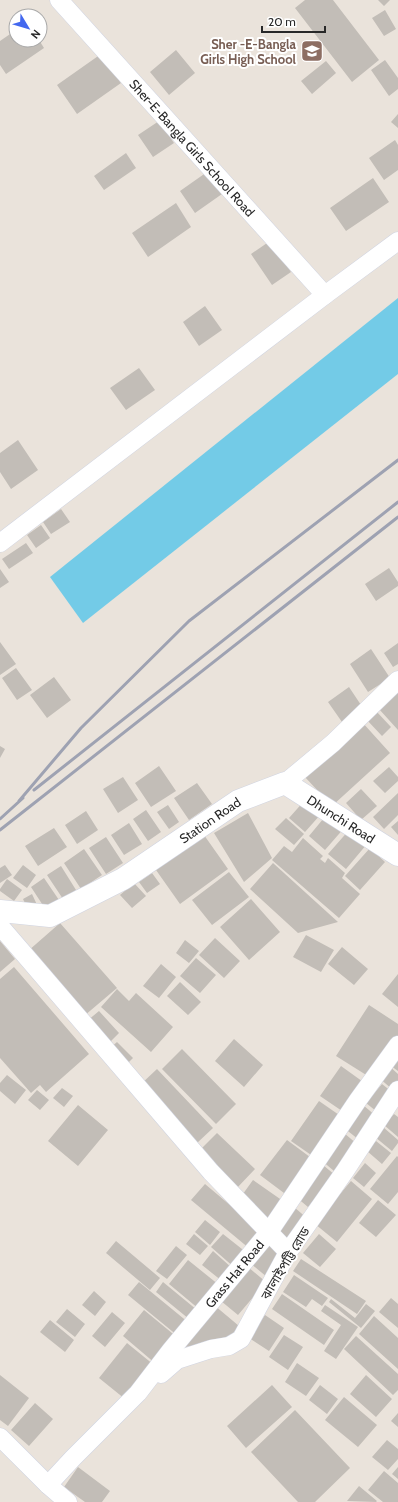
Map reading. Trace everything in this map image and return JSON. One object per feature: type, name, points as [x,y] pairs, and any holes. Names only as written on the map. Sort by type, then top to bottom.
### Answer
[{"type":"street","name":"Sher-E-Bangla Girls School Road","points":[[59,0],[325,295]]},
{"type":"street","points":[[0,543],[398,241]]},
{"type":"street","name":"Station Road","points":[[0,911],[50,916],[123,878],[238,801],[285,783],[333,743],[398,680]]},
{"type":"street","name":"Dhunchi Road","points":[[285,783],[398,855]]},
{"type":"street","points":[[0,926],[211,1172],[288,1252]]},
{"type":"street","name":"Grass Hat Road","points":[[48,1485],[73,1458],[138,1394],[171,1350],[269,1232],[358,1100],[398,1045]]},
{"type":"street","name":"ঝালাইপট্টি রোড","points":[[138,1394],[177,1360],[211,1349],[229,1346],[241,1339],[288,1252],[398,1090]]},
{"type":"street","points":[[0,1437],[48,1485],[68,1502]]},
{"type":"water","points":[[398,298],[398,374],[83,623],[50,577]]},
{"type":"building","points":[[305,0],[333,0],[379,60],[352,82],[295,8]]},
{"type":"building","points":[[378,0],[390,0],[384,6]]},
{"type":"building","points":[[385,10],[396,29],[384,36],[372,18]]},
{"type":"building","points":[[8,36],[8,48],[44,48],[6,74],[0,65],[0,41]]},
{"type":"building","points":[[176,50],[195,73],[169,95],[150,72]]},
{"type":"building","points":[[101,54],[121,83],[77,114],[57,85]]},
{"type":"building","points":[[385,60],[398,78],[398,89],[389,96],[371,70]]},
{"type":"building","points":[[326,61],[336,73],[312,94],[301,81]]},
{"type":"building","points":[[398,114],[398,128],[391,122]]},
{"type":"building","points":[[159,121],[174,143],[153,157],[138,135]]},
{"type":"building","points":[[395,140],[398,145],[398,170],[384,180],[369,158]]},
{"type":"building","points":[[126,153],[136,168],[104,190],[94,176]]},
{"type":"building","points":[[207,172],[222,194],[195,213],[180,191]]},
{"type":"building","points":[[373,178],[389,202],[346,231],[330,208]]},
{"type":"building","points":[[176,203],[191,227],[148,257],[132,233]]},
{"type":"building","points":[[270,241],[291,272],[272,285],[251,254]]},
{"type":"building","points":[[205,306],[222,330],[199,346],[183,322]]},
{"type":"building","points":[[139,368],[155,390],[126,410],[110,388]]},
{"type":"building","points":[[18,440],[38,470],[11,489],[0,472],[0,453]]},
{"type":"building","points":[[61,509],[70,522],[51,534],[43,522]]},
{"type":"building","points":[[41,525],[50,538],[36,548],[27,535]]},
{"type":"building","points":[[26,543],[33,553],[9,569],[2,559]]},
{"type":"building","points":[[389,568],[398,582],[398,586],[376,601],[365,584]]},
{"type":"building","points":[[0,569],[9,582],[0,588]]},
{"type":"building","points":[[0,642],[16,664],[0,675]]},
{"type":"building","points":[[398,643],[398,664],[393,667],[384,653]]},
{"type":"building","points":[[371,649],[390,678],[368,692],[350,664]]},
{"type":"building","points":[[16,668],[32,690],[17,700],[2,678]]},
{"type":"building","points":[[54,677],[71,700],[47,718],[30,695]]},
{"type":"building","points":[[349,687],[363,708],[342,722],[328,702]]},
{"type":"building","points":[[398,691],[398,730],[379,709]]},
{"type":"building","points":[[376,711],[391,727],[382,736],[366,719]]},
{"type":"building","points":[[362,722],[390,753],[332,806],[304,776]]},
{"type":"building","points":[[0,746],[5,749],[0,758]]},
{"type":"building","points":[[159,766],[176,791],[151,807],[135,783]]},
{"type":"building","points":[[389,767],[398,777],[398,781],[385,793],[373,781]]},
{"type":"building","points":[[123,777],[138,800],[118,813],[103,789]]},
{"type":"building","points":[[197,783],[212,804],[189,820],[174,798]]},
{"type":"building","points":[[361,789],[377,806],[361,820],[346,803]]},
{"type":"building","points":[[398,793],[398,815],[384,829],[373,817]]},
{"type":"building","points":[[305,800],[321,814],[305,832],[289,818]]},
{"type":"building","points":[[168,805],[179,822],[169,829],[157,812]]},
{"type":"building","points":[[146,810],[161,832],[148,841],[133,819]]},
{"type":"building","points":[[86,811],[98,830],[77,844],[65,825]]},
{"type":"building","points":[[248,813],[272,858],[244,882],[214,833]]},
{"type":"building","points":[[328,813],[345,827],[325,850],[309,836]]},
{"type":"building","points":[[286,818],[304,834],[294,845],[275,829]]},
{"type":"building","points":[[398,821],[398,835],[391,827]]},
{"type":"building","points":[[129,823],[142,844],[124,855],[111,835]]},
{"type":"building","points":[[54,828],[67,847],[38,866],[25,846]]},
{"type":"building","points":[[350,829],[367,844],[346,869],[328,854]]},
{"type":"building","points":[[204,835],[228,869],[180,904],[156,870]]},
{"type":"building","points":[[106,837],[123,863],[106,874],[89,848]]},
{"type":"building","points":[[303,838],[323,856],[320,859],[325,863],[328,858],[345,873],[342,878],[360,894],[339,918],[272,860],[284,846],[292,852]]},
{"type":"building","points":[[370,848],[385,862],[360,890],[345,876]]},
{"type":"building","points":[[84,849],[102,875],[81,889],[64,863]]},
{"type":"building","points":[[273,863],[338,922],[298,933],[250,889]]},
{"type":"building","points":[[5,865],[12,875],[0,883],[0,868]]},
{"type":"building","points":[[23,865],[36,875],[27,888],[13,878]]},
{"type":"building","points":[[61,866],[76,890],[63,899],[47,875]]},
{"type":"building","points":[[229,872],[249,897],[212,925],[192,900]]},
{"type":"building","points":[[152,873],[160,884],[147,893],[139,882]]},
{"type":"building","points":[[44,878],[59,900],[46,910],[31,887]]},
{"type":"building","points":[[7,879],[22,890],[14,901],[0,891]]},
{"type":"building","points":[[134,883],[146,896],[132,908],[120,895]]},
{"type":"building","points":[[32,894],[38,907],[29,912],[23,899]]},
{"type":"building","points":[[251,899],[280,932],[249,960],[220,927]]},
{"type":"building","points":[[60,923],[117,988],[84,1016],[28,951]]},
{"type":"building","points":[[306,935],[334,950],[321,972],[293,957]]},
{"type":"building","points":[[215,938],[240,961],[224,978],[199,955]]},
{"type":"building","points":[[185,940],[199,951],[189,963],[176,953]]},
{"type":"building","points":[[0,941],[15,959],[0,972]]},
{"type":"building","points":[[342,947],[368,969],[354,985],[328,964]]},
{"type":"building","points":[[196,958],[216,975],[200,993],[180,976]]},
{"type":"building","points":[[161,964],[176,977],[159,998],[143,986]]},
{"type":"building","points":[[14,967],[89,1054],[46,1092],[40,1085],[31,1093],[0,1058],[0,979]]},
{"type":"building","points":[[398,974],[398,1007],[382,994]]},
{"type":"building","points":[[180,982],[201,1002],[188,1015],[167,996]]},
{"type":"building","points":[[117,989],[129,1001],[136,993],[173,1027],[151,1052],[101,1007]]},
{"type":"building","points":[[369,1005],[398,1024],[398,1037],[371,1078],[336,1056]]},
{"type":"building","points":[[99,1011],[119,1033],[108,1044],[87,1021]]},
{"type":"building","points":[[234,1039],[263,1065],[244,1087],[215,1061]]},
{"type":"building","points":[[117,1042],[133,1058],[125,1066],[109,1049]]},
{"type":"building","points":[[182,1049],[236,1104],[216,1124],[162,1069]]},
{"type":"building","points":[[398,1057],[398,1071],[391,1066]]},
{"type":"building","points":[[388,1065],[398,1074],[398,1084],[393,1090],[378,1077]]},
{"type":"building","points":[[341,1066],[366,1084],[345,1113],[320,1096]]},
{"type":"building","points":[[157,1069],[213,1128],[196,1144],[140,1085]]},
{"type":"building","points":[[7,1075],[26,1090],[15,1104],[0,1091],[0,1083]]},
{"type":"building","points":[[382,1084],[392,1092],[376,1111],[366,1103]]},
{"type":"building","points":[[62,1088],[73,1096],[64,1107],[53,1098]]},
{"type":"building","points":[[37,1090],[49,1100],[40,1110],[28,1100]]},
{"type":"building","points":[[319,1101],[342,1117],[314,1157],[291,1141]]},
{"type":"building","points":[[78,1105],[108,1130],[78,1166],[48,1141]]},
{"type":"building","points":[[363,1105],[376,1116],[358,1139],[344,1128]]},
{"type":"building","points":[[394,1114],[398,1117],[398,1137],[384,1125]]},
{"type":"building","points":[[383,1127],[398,1140],[398,1143],[392,1151],[375,1137]]},
{"type":"building","points":[[217,1133],[255,1169],[236,1189],[198,1152]]},
{"type":"building","points":[[344,1133],[357,1144],[334,1171],[321,1160]]},
{"type":"building","points":[[287,1140],[314,1160],[288,1196],[260,1175]]},
{"type":"building","points":[[376,1141],[391,1153],[382,1164],[367,1151]]},
{"type":"building","points":[[397,1156],[398,1192],[388,1204],[370,1189]]},
{"type":"building","points":[[365,1163],[376,1173],[364,1187],[353,1178]]},
{"type":"building","points":[[323,1165],[335,1175],[308,1207],[296,1197]]},
{"type":"building","points":[[253,1180],[283,1201],[270,1220],[240,1198]]},
{"type":"building","points":[[351,1181],[372,1199],[337,1242],[315,1224]]},
{"type":"building","points":[[205,1184],[263,1233],[250,1249],[191,1200]]},
{"type":"building","points":[[378,1200],[396,1215],[376,1237],[359,1223]]},
{"type":"building","points":[[294,1207],[308,1219],[289,1243],[274,1230]]},
{"type":"building","points":[[205,1220],[220,1232],[210,1245],[195,1232]]},
{"type":"building","points":[[194,1234],[208,1246],[200,1255],[186,1244]]},
{"type":"building","points":[[223,1234],[247,1253],[235,1268],[211,1247]]},
{"type":"building","points":[[319,1234],[336,1249],[320,1267],[303,1253]]},
{"type":"building","points":[[116,1241],[160,1278],[150,1290],[106,1253]]},
{"type":"building","points":[[267,1244],[283,1257],[267,1277],[250,1263]]},
{"type":"building","points":[[176,1246],[187,1255],[167,1279],[156,1271]]},
{"type":"building","points":[[213,1251],[232,1268],[222,1281],[202,1265]]},
{"type":"building","points":[[301,1259],[366,1301],[357,1314],[293,1271]]},
{"type":"building","points":[[188,1260],[219,1285],[199,1309],[169,1284]]},
{"type":"building","points":[[248,1267],[266,1282],[238,1315],[221,1301]]},
{"type":"building","points":[[294,1275],[328,1298],[322,1306],[312,1299],[306,1307],[283,1292]]},
{"type":"building","points":[[139,1282],[189,1323],[178,1336],[128,1295]]},
{"type":"building","points":[[163,1282],[197,1310],[189,1319],[156,1292]]},
{"type":"building","points":[[94,1291],[106,1302],[95,1316],[82,1305]]},
{"type":"building","points":[[282,1294],[334,1330],[324,1345],[272,1309]]},
{"type":"building","points":[[391,1298],[398,1304],[398,1328],[379,1312]]},
{"type":"building","points":[[331,1299],[355,1318],[366,1304],[375,1311],[361,1328],[329,1302]]},
{"type":"building","points":[[214,1305],[239,1326],[225,1343],[184,1347]]},
{"type":"building","points":[[325,1305],[358,1327],[336,1359],[324,1351],[341,1325],[321,1311]]},
{"type":"building","points":[[67,1309],[85,1324],[75,1337],[56,1322]]},
{"type":"building","points":[[144,1310],[178,1338],[156,1364],[123,1336]]},
{"type":"building","points":[[112,1312],[125,1323],[105,1347],[92,1336]]},
{"type":"building","points":[[265,1315],[284,1328],[269,1351],[249,1338]]},
{"type":"building","points":[[374,1316],[398,1338],[398,1369],[359,1334]]},
{"type":"building","points":[[50,1320],[74,1340],[65,1352],[40,1332]]},
{"type":"building","points":[[284,1335],[303,1347],[288,1370],[269,1357]]},
{"type":"building","points":[[356,1336],[398,1374],[398,1390],[393,1395],[344,1349]]},
{"type":"building","points":[[127,1343],[154,1365],[125,1399],[99,1378]]},
{"type":"building","points":[[297,1363],[319,1378],[306,1396],[285,1382]]},
{"type":"building","points":[[0,1375],[29,1398],[8,1426],[0,1420]]},
{"type":"building","points":[[366,1375],[392,1399],[376,1417],[350,1394]]},
{"type":"building","points":[[272,1385],[292,1407],[246,1448],[227,1426]]},
{"type":"building","points":[[320,1385],[338,1399],[327,1414],[309,1400]]},
{"type":"building","points":[[344,1397],[377,1425],[358,1447],[325,1420]]},
{"type":"building","points":[[35,1403],[53,1419],[29,1446],[11,1430]]},
{"type":"building","points":[[295,1410],[350,1468],[315,1502],[298,1502],[251,1452]]},
{"type":"building","points":[[398,1413],[398,1427],[391,1421]]},
{"type":"building","points":[[387,1440],[398,1449],[398,1459],[388,1470],[372,1457]]},
{"type":"building","points":[[78,1467],[110,1491],[102,1502],[85,1502],[64,1487]]},
{"type":"building","points":[[398,1467],[398,1479],[392,1474]]},
{"type":"building","points":[[384,1471],[398,1483],[398,1502],[383,1502],[368,1490]]},
{"type":"building","points":[[359,1486],[377,1501],[347,1501]]},
{"type":"railway","points":[[19,801],[81,728],[189,621],[398,460]]},
{"type":"railway","points":[[34,790],[398,502]]},
{"type":"railway","points":[[0,830],[398,517]]},
{"type":"railway","points":[[0,819],[23,798]]},
{"type":"place","name":"Sher -E-Bangla Girls High School","points":[[312,51]]}]
